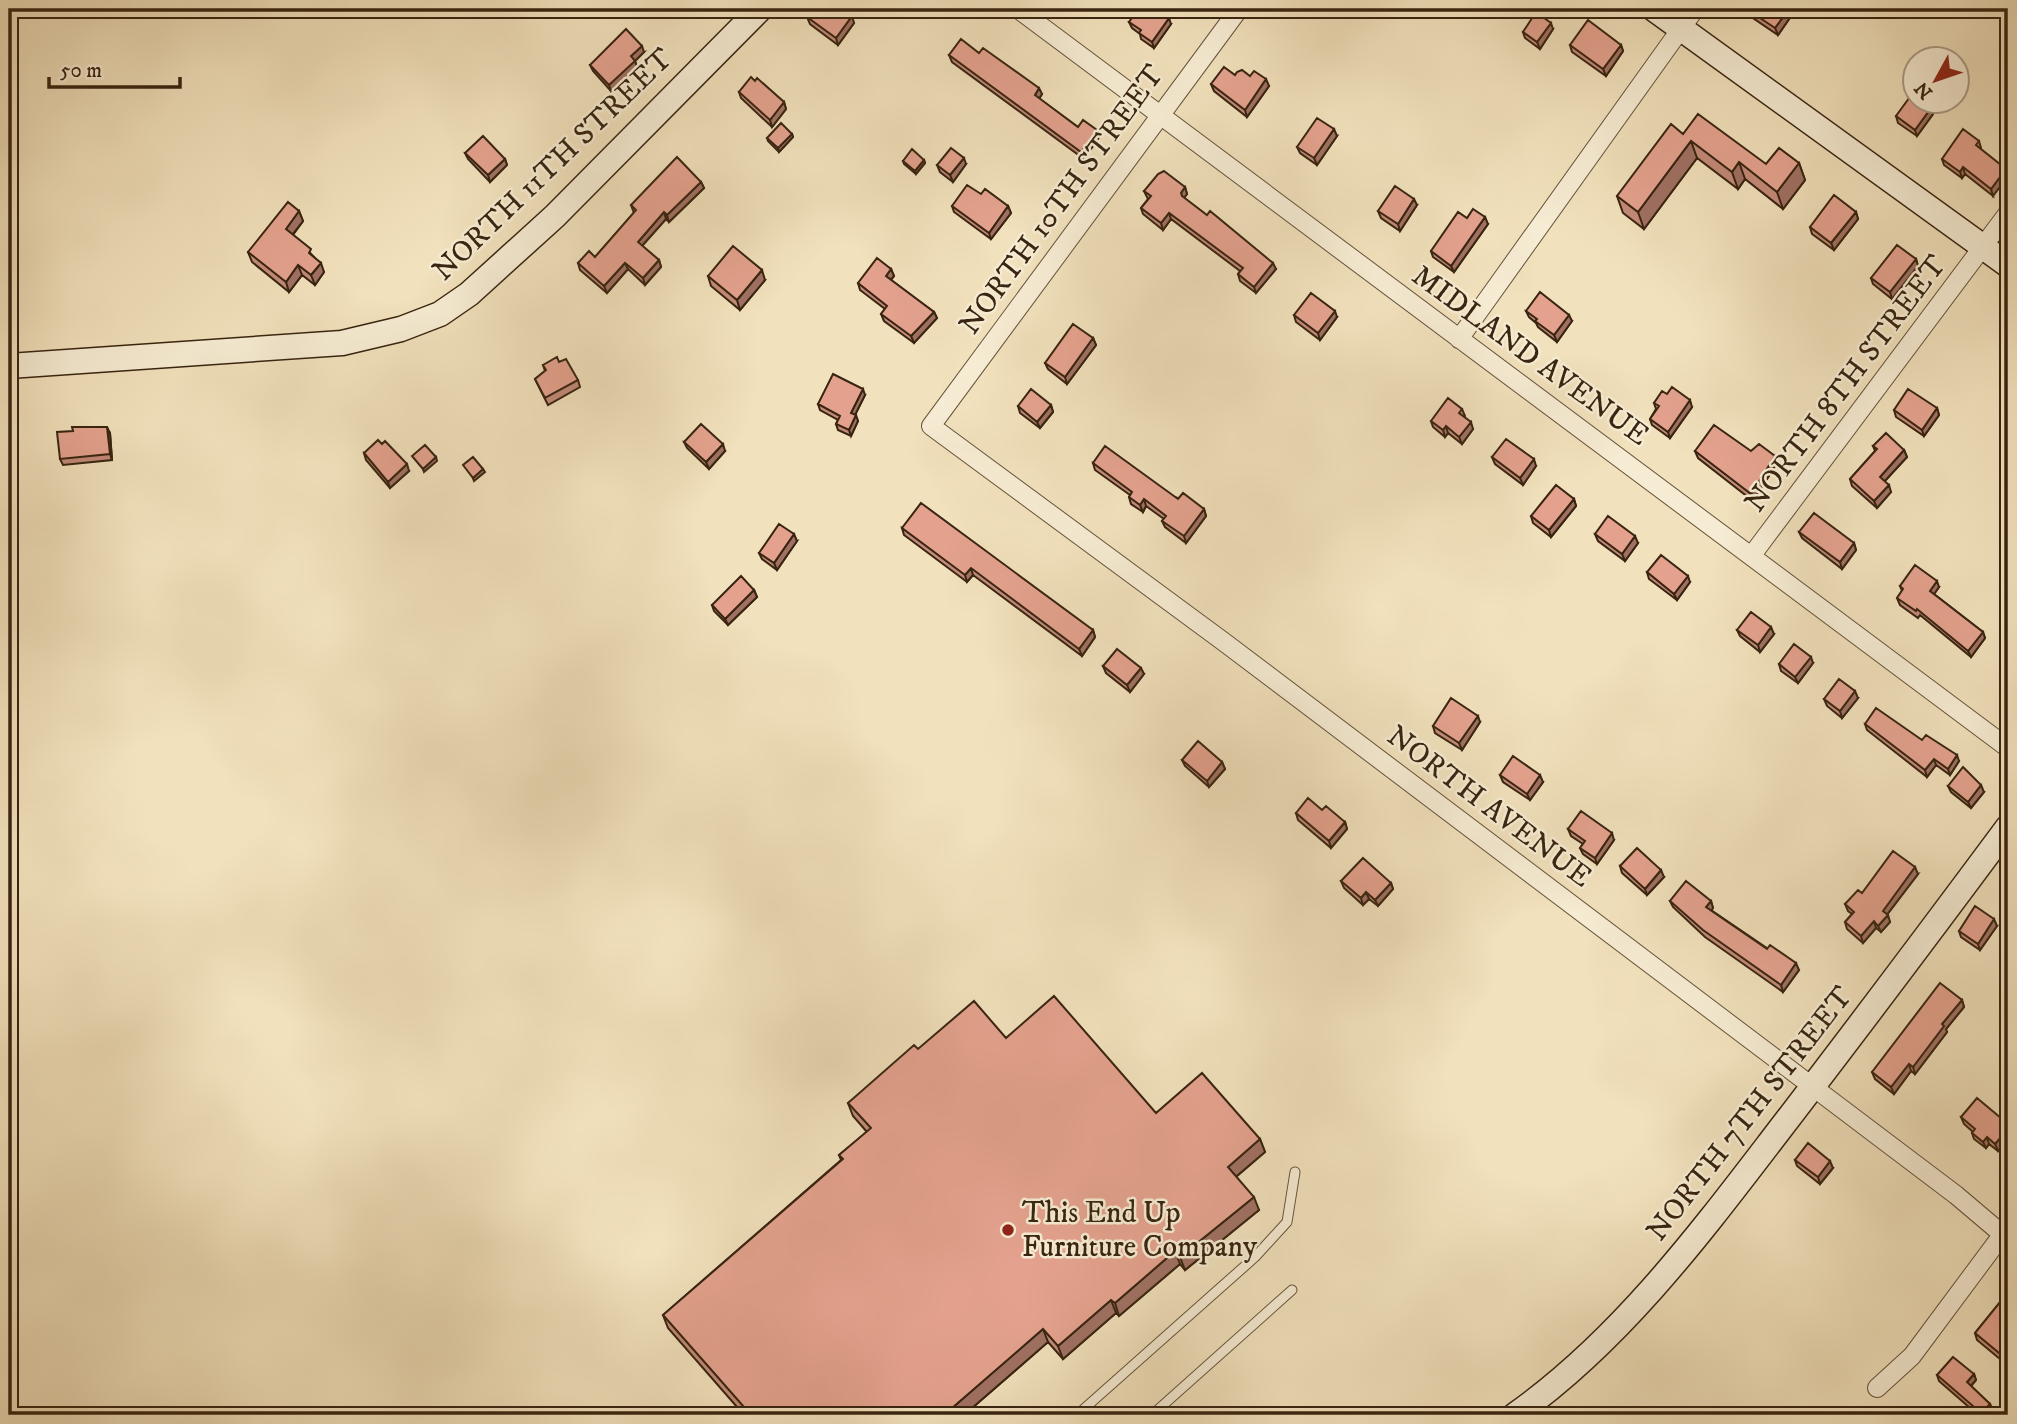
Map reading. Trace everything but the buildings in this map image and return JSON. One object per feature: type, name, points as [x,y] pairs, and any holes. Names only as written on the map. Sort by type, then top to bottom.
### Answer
[{"type":"street","name":"NORTH 11TH STREET","points":[[9,366],[342,343],[401,329],[440,314],[469,294],[555,216],[760,9]]},
{"type":"street","name":"MIDLAND AVENUE","points":[[1018,9],[2008,748]]},
{"type":"street","name":"NORTH 10TH STREET","points":[[931,426],[1240,9]]},
{"type":"street","points":[[1654,9],[1687,19],[2008,265]]},
{"type":"street","points":[[1458,339],[1687,19]]},
{"type":"street","name":"NORTH 8TH STREET","points":[[1752,555],[2008,213]]},
{"type":"street","name":"NORTH AVENUE","points":[[931,426],[1224,642],[2006,1234]]},
{"type":"street","name":"NORTH 7TH STREET","points":[[1515,1415],[1548,1405],[1666,1273],[1813,1087],[2008,827]]},
{"type":"street","points":[[1877,1388],[1912,1356],[2006,1234]]},
{"type":"lane","points":[[1077,1415],[1255,1257],[1287,1222],[1295,1172]]},
{"type":"lane","points":[[1152,1415],[1292,1290]]},
{"type":"place","name":"This End Up Furniture Company","points":[[1008,1230]]}]
